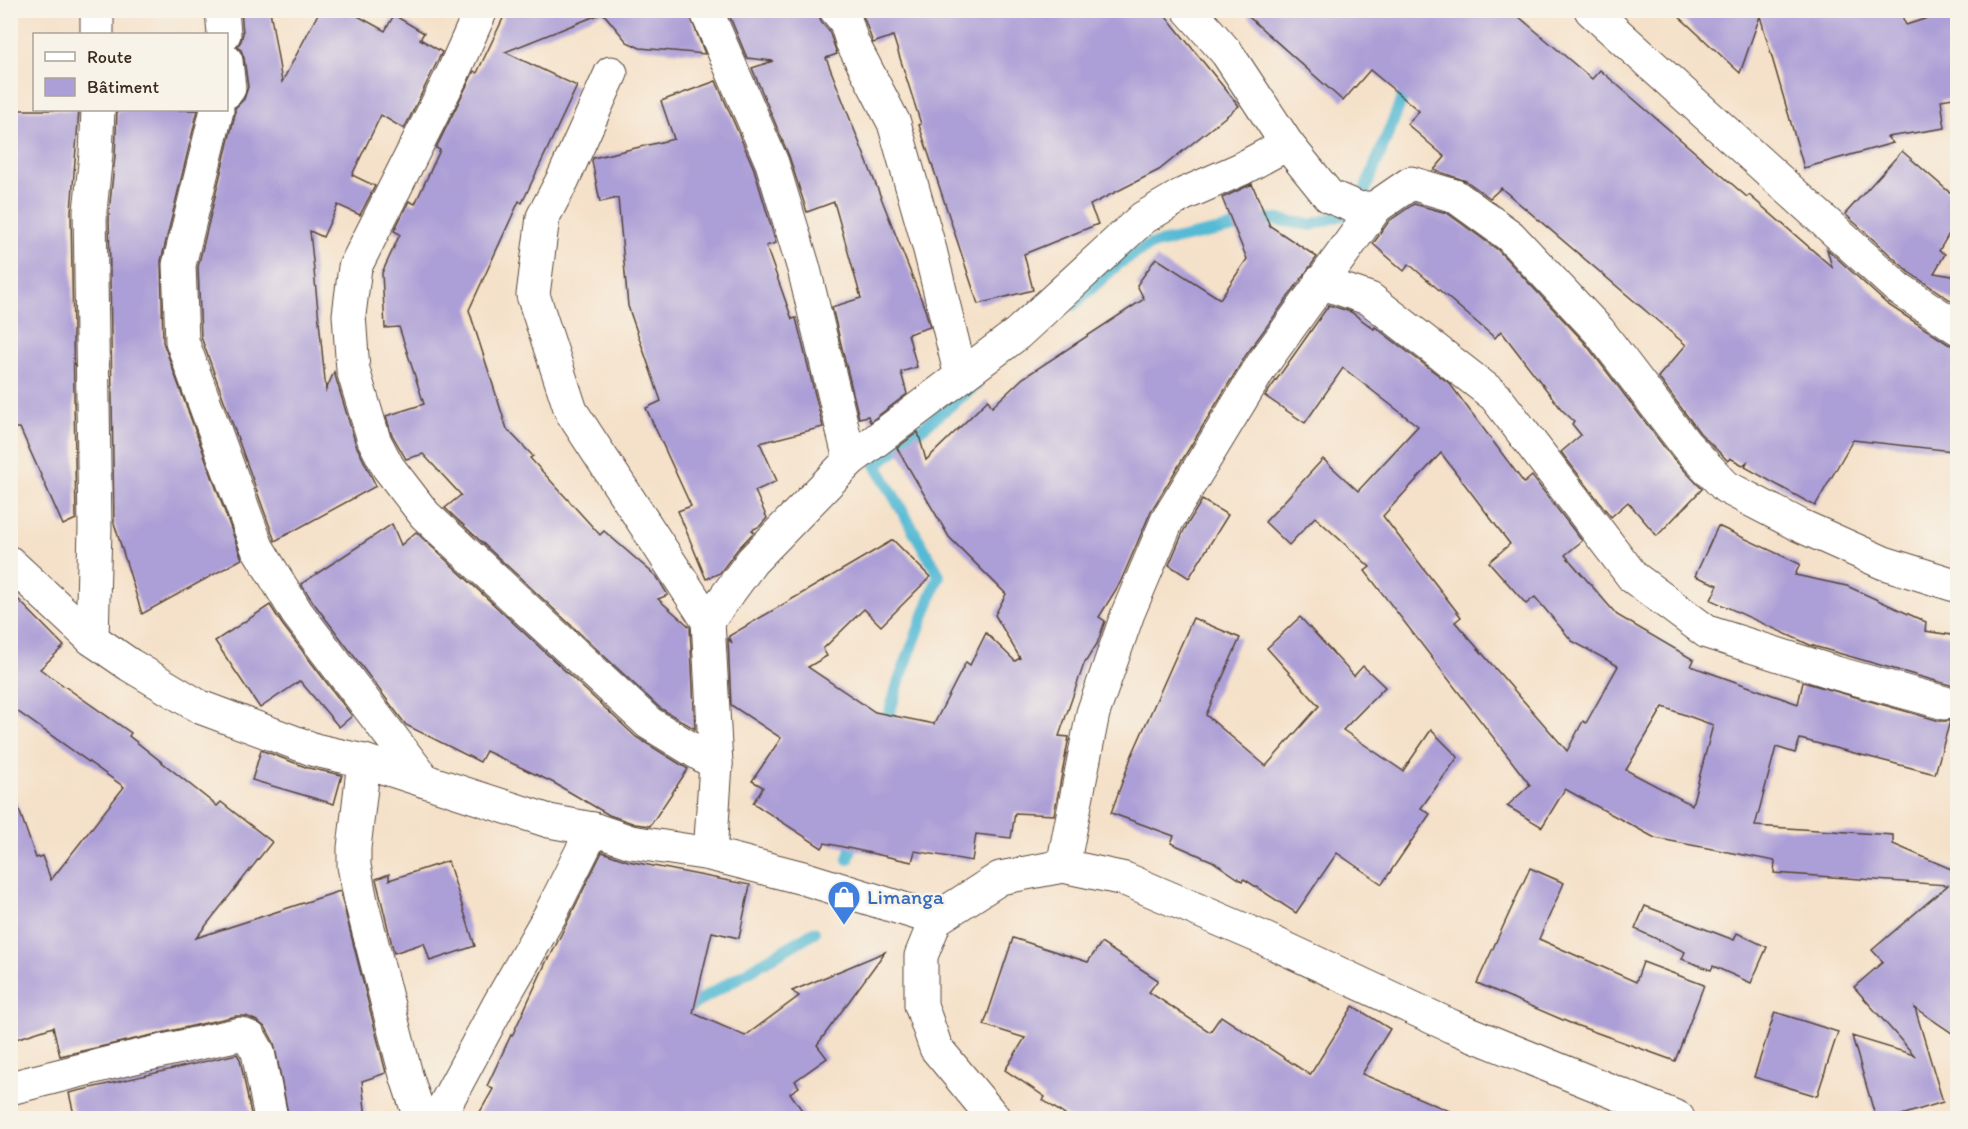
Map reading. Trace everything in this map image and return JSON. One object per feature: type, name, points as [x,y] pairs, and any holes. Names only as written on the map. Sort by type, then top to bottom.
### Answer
[{"type":"street","points":[[97,10],[97,33]]},
{"type":"street","points":[[222,10],[224,33]]},
{"type":"street","points":[[481,10],[452,75],[355,267],[349,315],[353,370],[374,440],[388,467],[425,515],[649,723],[716,764]]},
{"type":"street","points":[[706,10],[772,163],[804,268],[850,460]]},
{"type":"street","points":[[836,10],[846,22],[852,42],[894,123],[930,250],[961,376]]},
{"type":"street","points":[[1190,10],[1227,53],[1287,144],[1329,196],[1368,208]]},
{"type":"street","points":[[1591,10],[1898,288],[1958,328]]},
{"type":"street","points":[[611,73],[563,179],[543,217],[533,295],[571,411],[708,621],[716,764],[710,854]]},
{"type":"street","points":[[92,639],[95,528],[90,211],[98,111]]},
{"type":"street","points":[[217,111],[180,265],[182,341],[257,547],[297,613],[425,781]]},
{"type":"street","points":[[708,621],[752,561],[850,460],[1017,334],[1143,218],[1182,195],[1241,169],[1287,144]]},
{"type":"street","points":[[1063,866],[1093,713],[1128,613],[1167,521],[1262,365],[1368,208],[1411,183],[1455,196],[1510,236],[1599,331],[1686,445],[1726,487],[1799,525],[1884,563],[1958,586]]},
{"type":"street","points":[[1320,282],[1370,299],[1495,396],[1633,577],[1707,632],[1836,673],[1946,703]]},
{"type":"street","points":[[10,563],[92,639],[200,707],[315,750],[364,761],[549,821],[593,829],[631,842],[710,854],[803,878],[936,919]]},
{"type":"street","points":[[364,761],[354,866],[406,1075],[420,1119]]},
{"type":"street","points":[[438,1119],[550,915],[593,829]]},
{"type":"street","points":[[994,1119],[936,1048],[921,1005],[921,956],[936,919],[1000,878],[1063,866],[1125,879],[1265,939],[1451,1026],[1678,1119]]},
{"type":"street","points":[[10,1088],[240,1034],[250,1038],[258,1052],[271,1119]]},
{"type":"building","points":[[241,10],[270,10],[282,82],[320,10],[347,10],[385,31],[394,15],[424,33],[420,39],[442,52],[404,129],[381,115],[352,175],[375,186],[360,215],[338,205],[323,237],[310,231],[326,390],[334,372],[356,445],[376,486],[275,541],[201,337],[198,267],[235,108],[244,99],[248,87],[244,58],[237,47],[243,33]]},
{"type":"building","points":[[507,10],[688,10],[705,54],[640,48],[627,42],[603,13],[505,52],[577,86],[522,203],[519,201],[469,310],[507,429],[533,456],[530,458],[600,535],[604,531],[657,577],[668,595],[658,599],[690,627],[695,729],[660,708],[445,508],[461,495],[423,454],[406,459],[391,433],[386,416],[424,404],[399,327],[385,328],[382,273],[400,234],[394,231],[409,201],[415,204],[440,150],[436,148],[474,71],[477,73]]},
{"type":"building","points":[[727,10],[818,10],[821,22],[829,31],[837,54],[826,58],[925,309],[930,327],[908,334],[917,367],[901,372],[907,394],[870,422],[868,416],[859,418],[832,307],[861,298],[834,202],[807,212],[789,156],[752,68],[773,61],[747,58]]},
{"type":"building","points":[[861,10],[1161,10],[1239,106],[1159,170],[1090,205],[1098,224],[1024,254],[1033,290],[978,304],[919,125],[921,124],[893,36],[873,43]]},
{"type":"building","points":[[1241,10],[1511,10],[1592,79],[1600,70],[1832,267],[1827,249],[1887,304],[1948,344],[1958,347],[1958,435],[1953,451],[1853,440],[1815,506],[1745,467],[1747,462],[1743,465],[1730,458],[1728,461],[1700,433],[1658,377],[1686,345],[1501,188],[1490,198],[1466,181],[1434,170],[1445,157],[1407,124],[1419,111],[1370,70],[1343,101]]},
{"type":"building","points":[[1672,10],[1899,10],[1906,25],[1958,10],[1958,97],[1941,100],[1945,128],[1887,137],[1893,143],[1804,168],[1760,16],[1740,73]]},
{"type":"building","points":[[716,81],[754,169],[776,243],[766,246],[792,319],[796,318],[823,427],[760,443],[777,481],[755,491],[767,518],[760,526],[752,530],[754,532],[720,573],[706,579],[678,511],[691,506],[646,408],[661,401],[628,306],[618,198],[600,202],[592,161],[593,158],[674,139],[661,101]]},
{"type":"building","points":[[10,110],[79,111],[71,211],[76,519],[63,525],[20,428],[10,428]]},
{"type":"building","points":[[117,111],[198,111],[161,261],[163,342],[242,559],[142,614],[114,523],[109,212]]},
{"type":"building","points":[[1902,151],[1948,191],[1958,196],[1958,218],[1939,251],[1945,254],[1934,273],[1958,277],[1958,305],[1910,273],[1845,214]]},
{"type":"building","points":[[1252,184],[1270,226],[1317,257],[1246,355],[1151,511],[1120,583],[1099,617],[1105,621],[1097,644],[1084,664],[1059,736],[1069,737],[1054,815],[1015,813],[1011,838],[976,834],[972,861],[915,851],[912,862],[825,843],[822,848],[753,803],[763,787],[752,781],[781,738],[731,705],[728,639],[732,643],[729,636],[893,540],[930,577],[881,626],[864,609],[823,649],[827,656],[808,667],[875,712],[934,724],[966,662],[970,665],[986,633],[1015,661],[1020,658],[995,615],[1006,594],[949,537],[897,448],[918,432],[926,460],[988,400],[992,407],[1023,378],[1144,299],[1137,285],[1156,258],[1220,299],[1247,259],[1222,198]]},
{"type":"building","points":[[1414,204],[1447,213],[1498,250],[1585,343],[1671,456],[1702,489],[1657,536],[1628,502],[1611,517],[1561,452],[1581,435],[1572,424],[1574,421],[1562,410],[1501,331],[1495,338],[1409,264],[1404,271],[1373,244],[1389,221]]},
{"type":"building","points":[[1329,305],[1351,312],[1374,329],[1375,327],[1450,384],[1524,483],[1532,476],[1582,541],[1565,555],[1617,615],[1694,660],[1691,666],[1798,704],[1803,682],[1940,721],[1950,721],[1935,774],[1800,739],[1795,753],[1776,747],[1755,826],[1893,835],[1893,844],[1958,872],[1958,1037],[1915,1008],[1943,1102],[1889,1119],[1876,1119],[1852,1036],[1914,1055],[1854,987],[1883,962],[1872,950],[1948,885],[1774,873],[1775,861],[1655,838],[1565,789],[1542,827],[1507,806],[1530,785],[1365,571],[1370,567],[1315,517],[1289,545],[1265,522],[1323,459],[1358,491],[1418,426],[1343,368],[1305,423],[1265,396]],"holes":[[[1441,453],[1510,544],[1489,562],[1526,604],[1535,597],[1572,641],[1618,666],[1586,723],[1583,721],[1567,751],[1455,622],[1461,617],[1383,516]],[[1663,707],[1713,725],[1692,805],[1626,770]]]},
{"type":"building","points":[[1202,500],[1228,515],[1189,578],[1169,565],[1184,530]]},
{"type":"building","points":[[392,524],[401,545],[416,532],[636,737],[688,769],[650,826],[635,824],[609,815],[554,783],[486,751],[480,762],[406,725],[301,584]]},
{"type":"building","points":[[1718,526],[1800,564],[1795,575],[1847,586],[1926,622],[1925,631],[1958,636],[1958,689],[1810,645],[1711,600],[1718,585],[1695,576]]},
{"type":"building","points":[[10,591],[64,646],[40,669],[131,733],[129,736],[217,806],[221,802],[272,842],[196,938],[340,891],[386,1073],[362,1081],[366,1119],[289,1119],[274,1043],[266,1028],[246,1016],[236,1016],[60,1056],[53,1027],[10,1041],[10,799],[15,798],[36,858],[42,856],[51,880],[124,787],[10,706]]},
{"type":"building","points":[[270,605],[352,716],[339,727],[300,681],[260,708],[215,641]]},
{"type":"building","points":[[1300,617],[1354,676],[1363,666],[1385,687],[1343,730],[1403,771],[1431,730],[1458,757],[1421,808],[1430,814],[1382,884],[1337,853],[1296,913],[1212,861],[1171,843],[1174,836],[1111,813],[1132,755],[1193,618],[1240,638],[1206,715],[1266,766],[1319,706],[1267,648]]},
{"type":"building","points":[[261,750],[308,768],[342,775],[334,804],[252,780]]},
{"type":"building","points":[[602,852],[628,861],[750,885],[739,938],[712,932],[693,1013],[745,1036],[799,996],[792,991],[885,952],[817,1045],[827,1058],[795,1081],[799,1087],[790,1093],[808,1119],[476,1119],[493,1089],[487,1086],[511,1035]]},
{"type":"building","points":[[448,861],[475,946],[430,961],[424,943],[394,953],[376,879],[389,874],[389,880]]},
{"type":"building","points":[[1530,868],[1564,883],[1539,939],[1636,982],[1643,962],[1704,985],[1675,1061],[1570,1023],[1477,983]]},
{"type":"building","points":[[1645,906],[1734,940],[1737,933],[1767,947],[1751,983],[1713,966],[1711,970],[1682,959],[1685,952],[1635,929]]},
{"type":"building","points":[[1013,938],[1088,962],[1101,943],[1158,980],[1149,992],[1210,1032],[1221,1016],[1310,1075],[1353,1006],[1390,1029],[1362,1074],[1468,1119],[1071,1119],[1043,1100],[1045,1097],[1005,1070],[1025,1038],[984,1025]]},
{"type":"building","points":[[1775,1012],[1838,1032],[1817,1096],[1754,1077]]},
{"type":"building","points":[[237,1054],[252,1119],[75,1119],[69,1093]]},
{"type":"waterway","points":[[1073,305],[1119,263],[1150,245],[1271,219],[1311,225],[1348,213],[1364,193],[1408,84]]},
{"type":"waterway","points":[[885,728],[899,681],[939,575],[876,465],[976,385]]},
{"type":"waterway","points":[[848,859],[855,835]]},
{"type":"waterway","points":[[686,1013],[689,1007],[814,932]]},
{"type":"place","name":"Limanga","points":[[844,926]]}]
